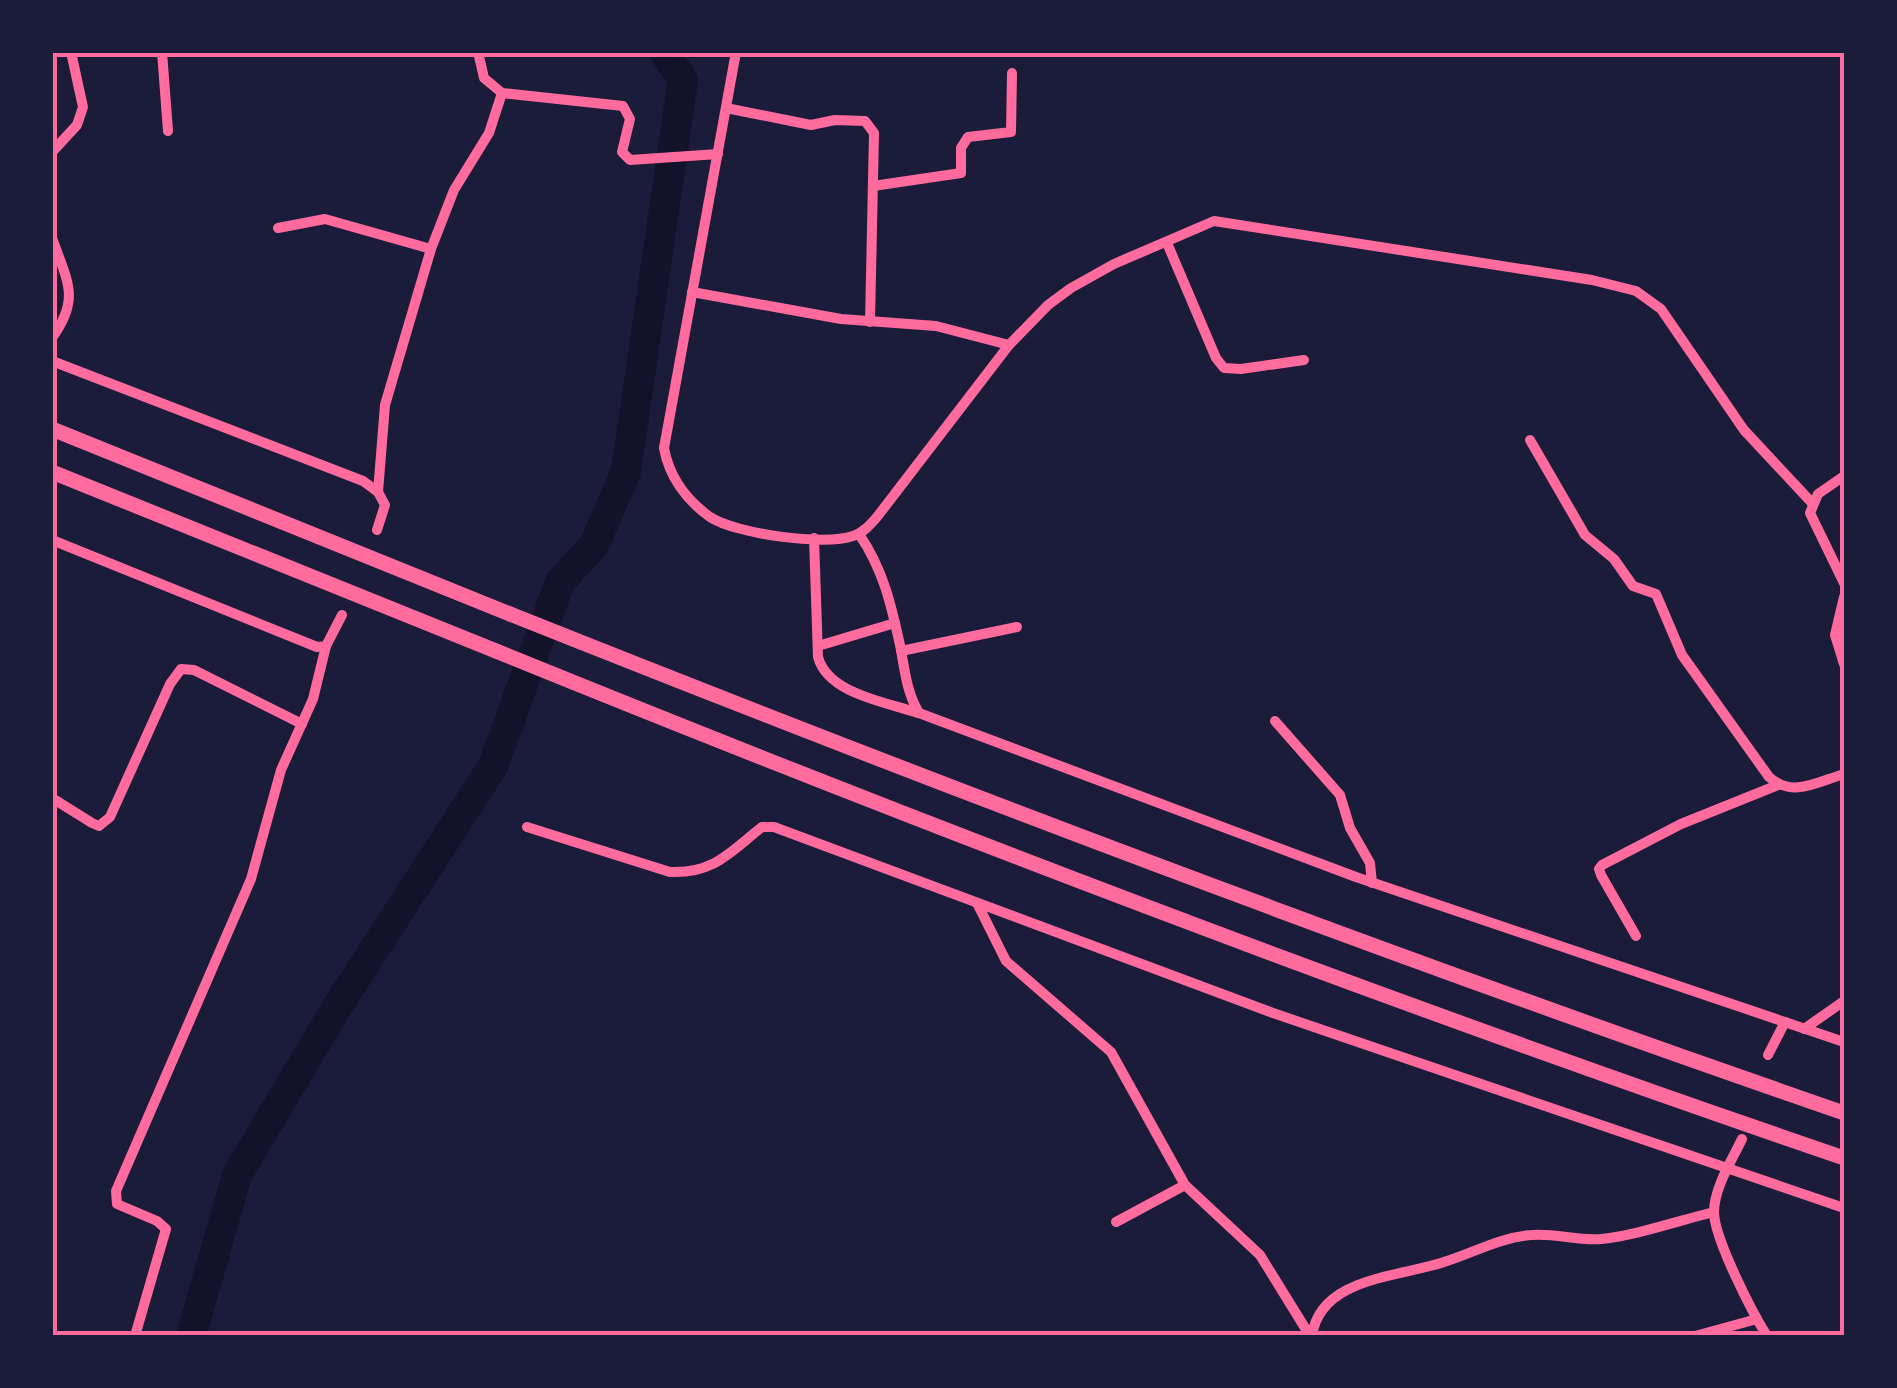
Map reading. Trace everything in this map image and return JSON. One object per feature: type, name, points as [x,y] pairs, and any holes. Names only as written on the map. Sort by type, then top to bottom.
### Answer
[{"type":"main road","points":[[52,430],[831,742],[1558,1014],[1844,1113]]},
{"type":"main road","points":[[52,472],[817,782],[1356,986],[1844,1158]]},
{"type":"street","points":[[52,152],[83,108],[71,52]]},
{"type":"street","points":[[162,52],[168,131]]},
{"type":"street","points":[[478,52],[484,78],[502,93],[623,106],[630,119],[622,152],[625,158],[713,154]]},
{"type":"street","points":[[736,52],[713,154],[664,448],[674,480],[700,508],[725,524],[748,531],[835,540],[859,534],[877,517],[1030,321],[1071,288],[1114,264],[1214,220],[1592,280],[1636,292],[1661,309],[1744,430],[1813,504]]},
{"type":"street","points":[[872,186],[961,173],[961,148],[968,137],[1012,132],[1012,73]]},
{"type":"street","points":[[378,492],[385,405],[430,249],[454,190],[489,133],[502,93]]},
{"type":"street","points":[[726,108],[811,125],[835,120],[865,121],[874,133],[870,322]]},
{"type":"street","points":[[278,228],[324,219],[430,249]]},
{"type":"street","points":[[52,238],[65,276],[69,313],[52,338]]},
{"type":"street","points":[[1167,243],[1216,358],[1224,368],[1304,360]]},
{"type":"street","points":[[692,292],[809,314],[936,326],[1009,345]]},
{"type":"street","points":[[52,362],[363,481],[378,492],[385,505],[377,530]]},
{"type":"street","points":[[1530,440],[1585,534],[1614,559],[1632,586],[1656,594],[1682,655],[1778,784],[1794,790],[1844,774]]},
{"type":"street","points":[[1844,476],[1818,494],[1810,513],[1844,582]]},
{"type":"street","points":[[859,534],[884,577],[906,683],[920,713]]},
{"type":"street","points":[[814,538],[818,646],[821,666],[832,680],[1372,882],[1844,1042]]},
{"type":"street","points":[[52,540],[317,648],[326,646]]},
{"type":"street","points":[[1844,597],[1835,635],[1844,664]]},
{"type":"street","points":[[136,1336],[166,1229],[157,1221],[117,1204],[116,1191],[251,879],[282,770],[313,699],[326,646],[342,615]]},
{"type":"street","points":[[818,646],[895,624]]},
{"type":"street","points":[[901,651],[1017,627]]},
{"type":"street","points":[[52,798],[92,823],[104,823],[170,684],[182,669],[194,670],[302,724]]},
{"type":"street","points":[[1275,722],[1340,795],[1350,828],[1370,863],[1372,882]]},
{"type":"street","points":[[1636,936],[1601,874],[1602,864],[1682,824],[1778,784]]},
{"type":"street","points":[[527,827],[670,872],[688,873],[716,864],[762,826],[774,827],[1273,1013],[1844,1208]]},
{"type":"street","points":[[978,903],[1006,960],[1111,1052],[1185,1185],[1260,1255],[1311,1336]]},
{"type":"street","points":[[1804,1029],[1844,1000]]},
{"type":"street","points":[[1768,1055],[1785,1022]]},
{"type":"street","points":[[1742,1139],[1714,1212],[1724,1246],[1766,1336]]},
{"type":"street","points":[[1116,1222],[1185,1185]]},
{"type":"street","points":[[1311,1336],[1314,1322],[1332,1299],[1368,1281],[1441,1263],[1514,1238],[1546,1234],[1600,1239],[1714,1212]]},
{"type":"street","points":[[1695,1336],[1757,1319]]},
{"type":"waterway","points":[[191,1336],[237,1175],[337,1007],[493,766],[560,582],[594,545],[626,471],[683,80],[664,52]]}]
